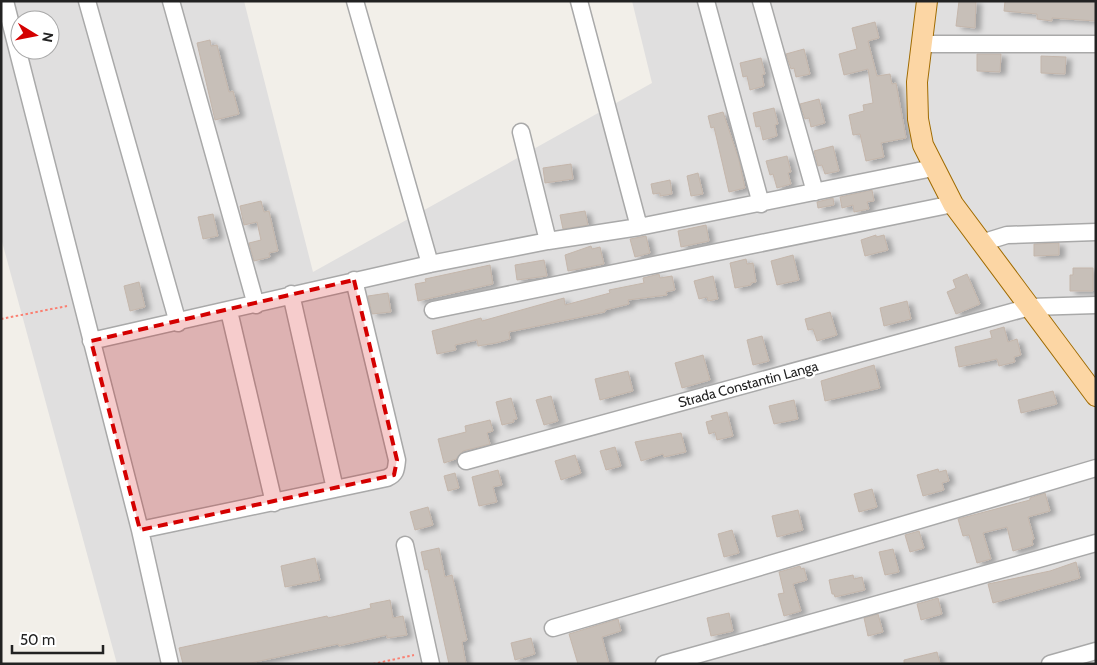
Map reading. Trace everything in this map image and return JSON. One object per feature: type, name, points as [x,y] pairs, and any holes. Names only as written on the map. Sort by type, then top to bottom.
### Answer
[{"type":"main road","points":[[927,1],[916,82],[918,119],[923,145],[933,168],[953,204],[1096,396]]},
{"type":"street","points":[[5,1],[140,530],[170,664]]},
{"type":"street","points":[[87,1],[178,323]]},
{"type":"street","points":[[171,1],[256,305]]},
{"type":"street","points":[[355,1],[430,264]]},
{"type":"street","points":[[579,1],[639,227]]},
{"type":"street","points":[[706,1],[761,204]]},
{"type":"street","points":[[761,1],[814,192]]},
{"type":"street","points":[[921,44],[1096,44]]},
{"type":"street","points":[[521,132],[548,241]]},
{"type":"street","points":[[91,341],[178,323],[256,305],[291,294],[430,264],[548,241],[639,227],[761,204],[933,168]]},
{"type":"street","points":[[433,310],[953,204]]},
{"type":"street","points":[[982,243],[1007,235],[1096,232]]},
{"type":"street","points":[[140,530],[274,503],[394,475],[397,460],[354,280]]},
{"type":"street","points":[[291,294],[335,489]]},
{"type":"street","name":"Strada Constantin Langa","points":[[466,461],[1030,307],[1096,305]]},
{"type":"street","points":[[229,311],[274,503]]},
{"type":"street","points":[[553,628],[1096,468]]},
{"type":"street","points":[[664,664],[1096,543]]},
{"type":"street","points":[[405,544],[430,658]]},
{"type":"street","points":[[1050,664],[1096,651]]},
{"type":"path","points":[[1,319],[82,303]]},
{"type":"path","points":[[373,664],[430,658]]},
{"type":"highlighted area","points":[[354,280],[397,460],[394,475],[140,530],[91,341]]},
{"type":"shaded area","points":[[1,1],[244,1],[313,272],[652,83],[632,1],[1096,1],[1096,664],[117,664],[1,238]]},
{"type":"building","points":[[959,1],[976,1],[975,28],[956,26]]},
{"type":"building","points":[[1005,1],[1096,1],[1096,21],[1052,18],[1052,21],[1037,19],[1037,14],[1004,11]]},
{"type":"building","points":[[875,22],[879,38],[868,41],[877,76],[890,74],[892,84],[896,83],[906,138],[881,143],[884,157],[866,161],[860,134],[853,135],[849,115],[864,111],[863,105],[873,103],[868,69],[844,75],[839,54],[857,49],[852,28]]},
{"type":"building","points":[[210,40],[211,46],[217,45],[229,92],[233,91],[239,114],[215,120],[197,43]]},
{"type":"building","points":[[804,49],[810,74],[796,77],[794,68],[791,69],[786,54]]},
{"type":"building","points":[[977,54],[1001,54],[1000,72],[977,71]]},
{"type":"building","points":[[1041,56],[1066,57],[1065,74],[1041,73]]},
{"type":"building","points":[[761,58],[765,74],[762,75],[764,86],[750,90],[747,76],[743,77],[740,63]]},
{"type":"building","points":[[819,99],[825,123],[811,127],[809,118],[805,119],[800,104]]},
{"type":"building","points":[[774,108],[778,124],[775,125],[777,136],[763,140],[760,126],[756,127],[753,113]]},
{"type":"building","points":[[723,112],[739,160],[745,188],[729,192],[714,127],[711,128],[708,116]]},
{"type":"building","points":[[833,146],[839,171],[825,174],[822,165],[818,166],[814,151]]},
{"type":"building","points":[[787,156],[791,172],[788,173],[791,184],[777,188],[773,174],[770,175],[766,161]]},
{"type":"building","points":[[571,164],[573,179],[545,183],[543,168]]},
{"type":"building","points":[[698,173],[703,194],[691,196],[687,176]]},
{"type":"building","points":[[670,180],[672,194],[660,196],[660,193],[653,194],[651,184]]},
{"type":"building","points":[[872,190],[874,201],[867,202],[869,209],[854,212],[853,205],[842,208],[840,197]]},
{"type":"building","points":[[833,198],[834,205],[818,208],[817,202]]},
{"type":"building","points":[[261,201],[264,212],[269,211],[278,251],[269,253],[270,257],[254,261],[249,243],[261,240],[257,222],[244,225],[240,206]]},
{"type":"building","points":[[585,211],[588,225],[563,229],[560,215]]},
{"type":"building","points":[[213,214],[218,236],[203,239],[198,217]]},
{"type":"building","points":[[706,225],[709,241],[681,247],[678,231]]},
{"type":"building","points":[[876,235],[876,237],[884,235],[888,250],[865,256],[861,240]]},
{"type":"building","points":[[646,236],[650,253],[635,257],[630,239]]},
{"type":"building","points":[[1059,243],[1059,255],[1034,256],[1034,244]]},
{"type":"building","points":[[591,246],[592,249],[600,247],[604,264],[568,271],[565,255]]},
{"type":"building","points":[[793,255],[799,280],[777,285],[771,261]]},
{"type":"building","points":[[746,259],[747,264],[753,263],[756,282],[751,283],[751,285],[735,288],[730,263]]},
{"type":"building","points":[[544,260],[547,276],[517,280],[515,265]]},
{"type":"building","points":[[490,265],[493,284],[418,301],[415,284],[426,282],[425,279]]},
{"type":"building","points":[[1073,268],[1093,268],[1093,291],[1070,291],[1070,275],[1073,275]]},
{"type":"building","points":[[659,274],[660,278],[672,276],[675,290],[666,292],[667,295],[628,300],[629,304],[605,310],[605,312],[509,332],[510,339],[496,343],[478,346],[477,340],[455,345],[456,350],[437,354],[432,331],[481,318],[482,321],[564,298],[565,305],[610,293],[609,290],[644,283],[643,278]]},
{"type":"building","points":[[967,274],[980,304],[956,314],[947,292],[956,288],[953,280]]},
{"type":"building","points":[[713,276],[718,299],[708,301],[707,297],[699,299],[694,281]]},
{"type":"building","points":[[139,282],[145,307],[130,311],[124,286]]},
{"type":"building","points":[[388,293],[391,312],[372,314],[368,296]]},
{"type":"building","points":[[907,301],[911,319],[884,326],[880,308]]},
{"type":"building","points":[[830,312],[837,335],[817,341],[813,329],[808,330],[805,319]]},
{"type":"building","points":[[1004,327],[1008,342],[1017,339],[1021,355],[1014,357],[1015,362],[999,366],[997,359],[959,367],[955,347],[992,338],[990,331]]},
{"type":"building","points":[[762,336],[769,361],[753,365],[747,340]]},
{"type":"building","points":[[703,355],[710,380],[682,388],[675,363]]},
{"type":"building","points":[[874,365],[880,388],[825,401],[821,381]]},
{"type":"building","points":[[628,371],[633,391],[600,400],[595,379]]},
{"type":"building","points":[[1053,391],[1057,404],[1021,413],[1018,400]]},
{"type":"building","points":[[551,396],[558,421],[544,425],[536,400]]},
{"type":"building","points":[[511,398],[517,419],[513,420],[514,422],[502,425],[496,402]]},
{"type":"building","points":[[794,400],[798,419],[774,424],[769,406]]},
{"type":"building","points":[[727,412],[733,436],[717,440],[715,432],[709,434],[706,422],[713,420],[711,416]]},
{"type":"building","points":[[490,420],[493,431],[487,433],[490,444],[463,451],[456,459],[444,463],[438,439],[466,432],[465,426]]},
{"type":"building","points":[[681,433],[686,452],[664,457],[663,454],[641,461],[635,442]]},
{"type":"building","points":[[615,447],[621,466],[606,470],[600,451]]},
{"type":"building","points":[[575,455],[581,473],[561,480],[555,461]]},
{"type":"building","points":[[938,469],[939,472],[946,470],[949,481],[942,483],[944,490],[923,496],[917,475]]},
{"type":"building","points":[[498,470],[502,485],[493,487],[497,502],[479,506],[472,477]]},
{"type":"building","points":[[455,473],[459,488],[448,491],[444,476]]},
{"type":"building","points":[[872,489],[877,507],[859,512],[854,494]]},
{"type":"building","points":[[1045,493],[1050,511],[1028,517],[1034,539],[1032,540],[1033,545],[1013,551],[1007,527],[983,533],[991,559],[977,563],[969,535],[963,536],[958,519],[1030,500],[1030,498]]},
{"type":"building","points":[[428,507],[433,525],[415,530],[410,512]]},
{"type":"building","points":[[798,510],[803,530],[777,537],[772,516]]},
{"type":"building","points":[[732,530],[739,553],[724,557],[718,534]]},
{"type":"building","points":[[919,531],[924,548],[910,552],[905,535]]},
{"type":"building","points":[[439,548],[445,577],[452,575],[467,640],[462,642],[466,664],[449,664],[428,569],[425,570],[421,552]]},
{"type":"building","points":[[893,549],[899,572],[885,575],[879,552]]},
{"type":"building","points":[[315,558],[320,580],[285,587],[281,566]]},
{"type":"building","points":[[1076,562],[1080,578],[993,603],[988,584],[1050,571]]},
{"type":"building","points":[[800,566],[801,569],[804,568],[807,580],[793,584],[801,611],[784,616],[778,594],[784,593],[779,572]]},
{"type":"building","points":[[853,575],[854,579],[862,577],[865,590],[835,597],[832,594],[829,580]]},
{"type":"building","points":[[938,598],[942,614],[921,620],[917,604]]},
{"type":"building","points":[[390,600],[393,618],[403,616],[407,635],[387,638],[387,635],[246,664],[183,664],[179,648],[327,616],[328,618],[371,608],[370,604]]},
{"type":"building","points":[[729,613],[733,631],[711,636],[707,618]]},
{"type":"building","points":[[878,614],[883,632],[868,636],[864,618]]},
{"type":"building","points":[[618,619],[621,631],[602,637],[609,664],[578,664],[569,634]]},
{"type":"building","points":[[531,638],[535,654],[515,660],[511,643]]},
{"type":"building","points":[[937,652],[940,664],[904,664],[904,660]]}]
